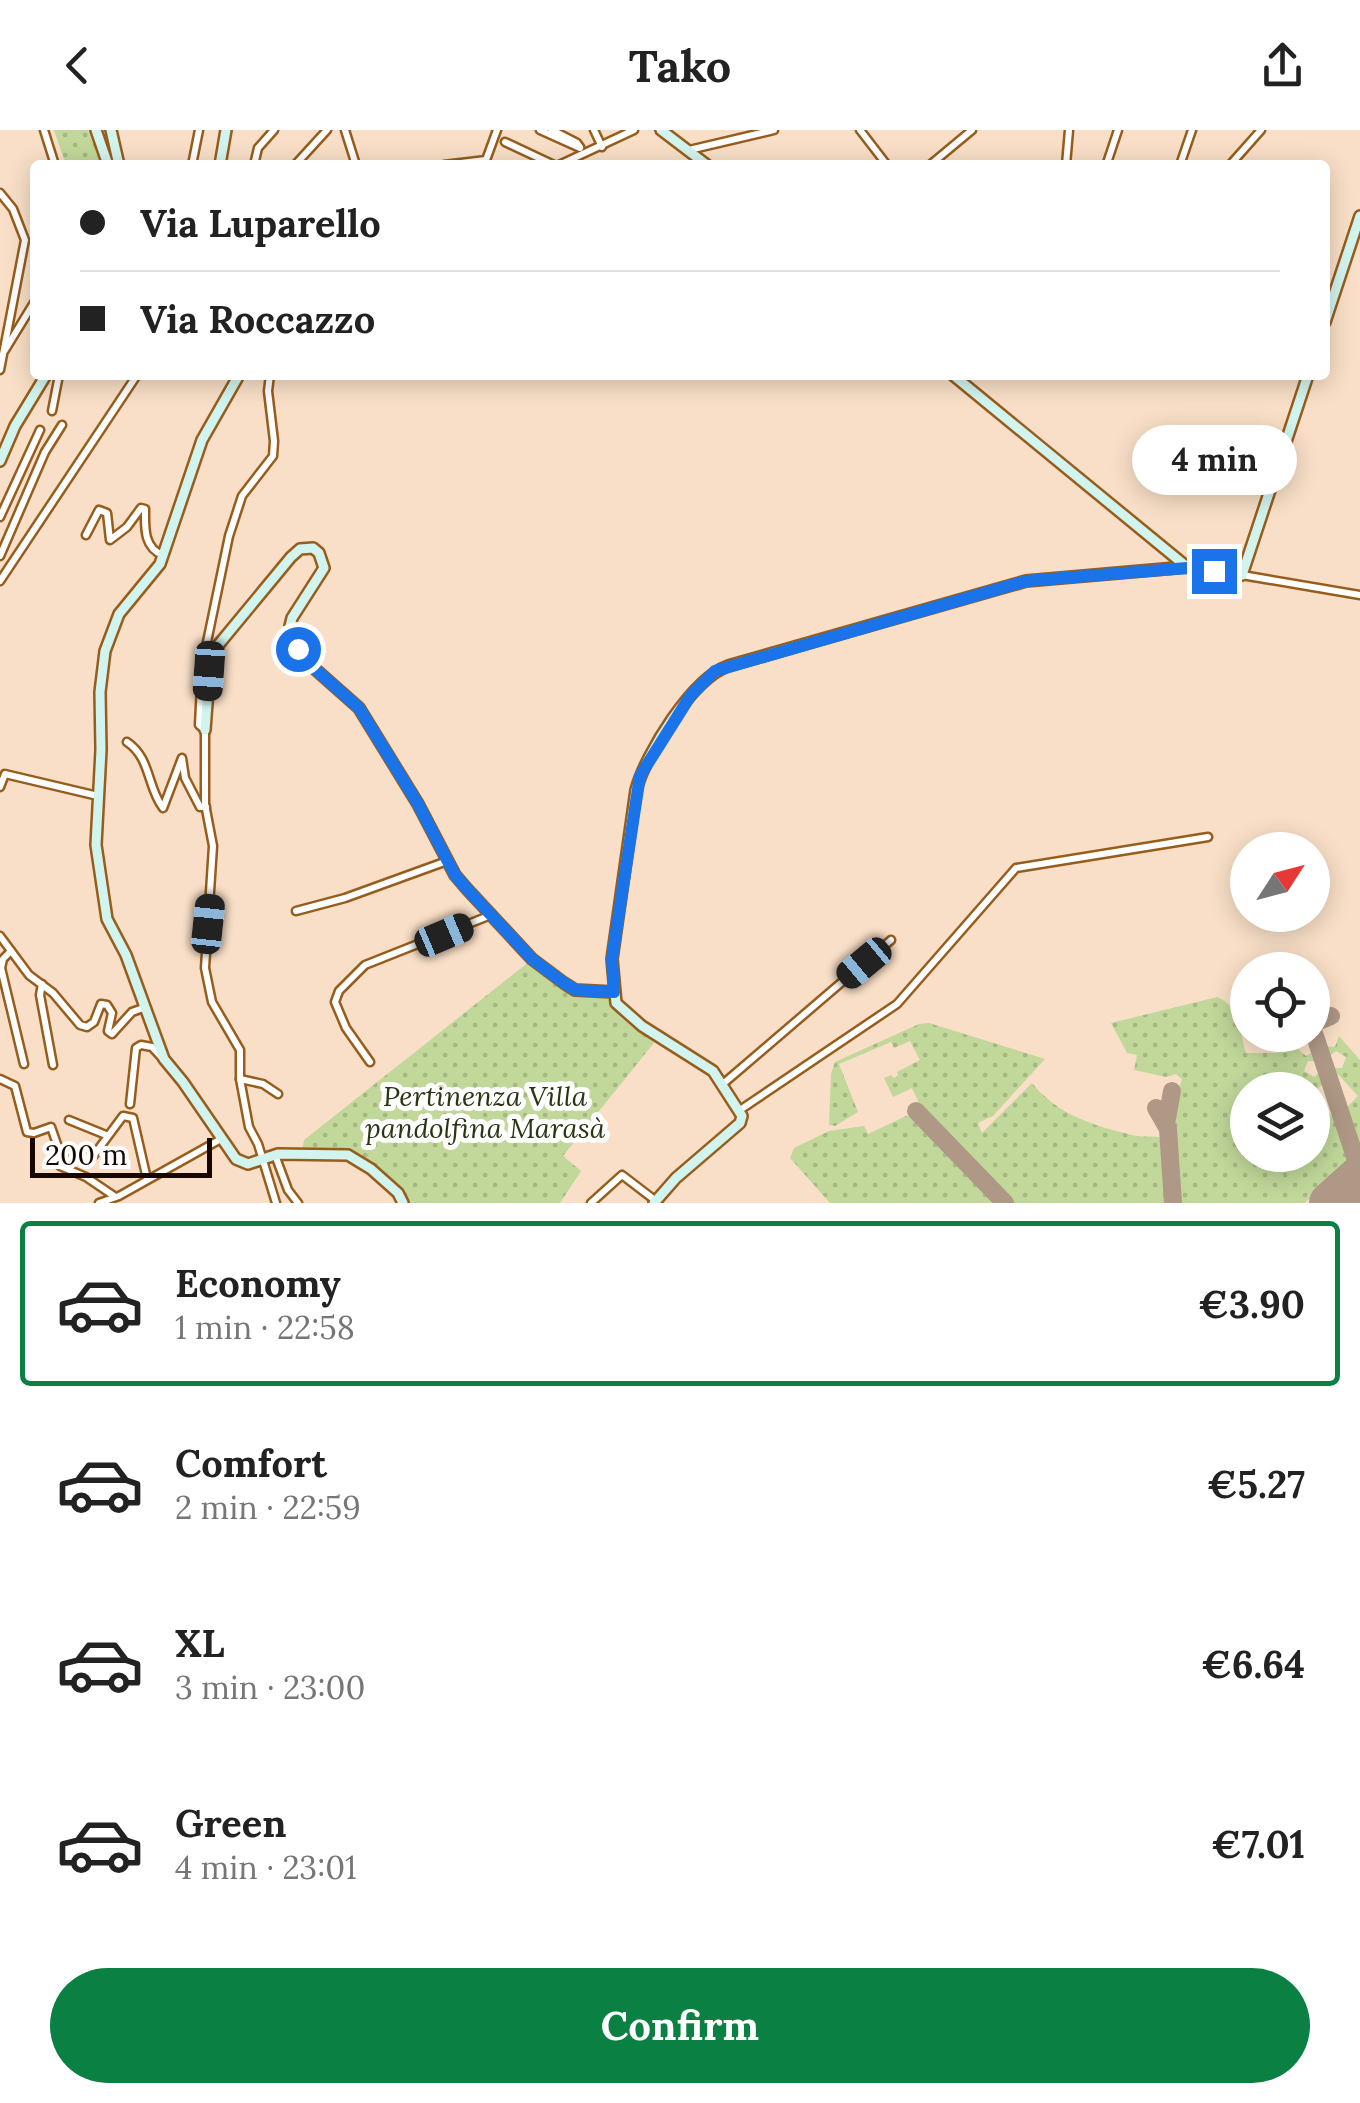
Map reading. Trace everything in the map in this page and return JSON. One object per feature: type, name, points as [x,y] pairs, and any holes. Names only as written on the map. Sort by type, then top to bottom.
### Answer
[{"type":"street","points":[[44,130],[54,160]]},
{"type":"street","points":[[96,130],[106,160]]},
{"type":"street","points":[[111,130],[118,160]]},
{"type":"street","points":[[193,160],[200,130]]},
{"type":"street","points":[[221,160],[226,130]]},
{"type":"street","points":[[255,160],[258,148],[274,130]]},
{"type":"street","points":[[300,160],[328,130]]},
{"type":"street","points":[[345,130],[354,160]]},
{"type":"street","points":[[486,160],[497,130]]},
{"type":"street","points":[[540,130],[581,150]]},
{"type":"street","points":[[552,130],[577,142],[581,150]]},
{"type":"street","points":[[594,130],[602,147]]},
{"type":"street","points":[[564,160],[634,130]]},
{"type":"street","points":[[661,130],[700,160]]},
{"type":"street","points":[[687,150],[774,130]]},
{"type":"street","points":[[860,130],[882,160]]},
{"type":"street","points":[[936,160],[972,130]]},
{"type":"street","points":[[1066,160],[1069,130]]},
{"type":"street","points":[[1108,160],[1118,130]]},
{"type":"street","points":[[1182,160],[1192,130]]},
{"type":"street","points":[[1234,160],[1261,130]]},
{"type":"street","points":[[504,142],[545,160]]},
{"type":"street","points":[[0,193],[13,209],[25,240],[0,370]]},
{"type":"street","points":[[1330,307],[1360,216]]},
{"type":"street","points":[[4,351],[30,310]]},
{"type":"street","points":[[0,461],[15,426],[43,380]]},
{"type":"street","points":[[52,411],[57,380]]},
{"type":"street","points":[[0,581],[133,380]]},
{"type":"street","points":[[164,1059],[126,955],[107,919],[96,844],[100,692],[105,651],[119,614],[160,564],[202,440],[236,380]]},
{"type":"street","points":[[205,730],[199,724],[202,666],[229,536],[242,496],[273,456],[269,380]]},
{"type":"street","points":[[959,380],[1187,568]]},
{"type":"street","points":[[1242,574],[1306,380]]},
{"type":"street","points":[[0,556],[45,452],[62,426]]},
{"type":"street","points":[[0,517],[40,430]]},
{"type":"street","points":[[86,535],[99,510],[108,513],[110,540],[141,508],[146,508],[148,542],[163,555]]},
{"type":"street","points":[[276,1203],[250,1127],[240,1078],[240,1050],[212,1002],[205,968],[213,846],[206,806],[205,730],[209,671],[215,650],[300,549],[313,548],[324,568],[295,608],[290,626],[294,643],[306,661],[359,708],[418,804],[455,875],[532,959],[564,983],[576,990],[614,992]]},
{"type":"street","points":[[591,1203],[622,1175],[655,1202],[676,1178],[740,1122],[740,1110],[714,1070],[622,1012],[616,1003],[612,959],[640,776],[691,695],[715,671],[1026,581],[1187,568],[1360,594]]},
{"type":"street","points":[[128,742],[143,758],[163,808],[182,758],[185,778],[200,806],[206,806]]},
{"type":"street","points":[[0,788],[5,774],[99,796]]},
{"type":"street","points":[[740,1110],[898,1004],[1016,868],[1208,837]]},
{"type":"street","points":[[296,912],[447,860]]},
{"type":"street","points":[[370,1062],[346,1028],[335,1002],[339,991],[365,965],[491,915]]},
{"type":"street","points":[[0,936],[29,974],[80,1025],[88,1027],[101,1004],[107,1005],[112,1012],[108,1031],[112,1034],[132,1012],[143,1008]]},
{"type":"street","points":[[724,1082],[892,940]]},
{"type":"street","points":[[11,950],[1,968],[24,1064]]},
{"type":"street","points":[[42,984],[40,994],[54,1065]]},
{"type":"street","points":[[130,1104],[136,1048],[141,1044],[152,1047],[183,1082],[236,1159],[248,1164],[275,1156],[348,1155],[371,1169],[398,1193],[402,1203]]},
{"type":"street","points":[[240,1078],[263,1084],[278,1094]]},
{"type":"street","points":[[0,1079],[15,1086],[26,1132],[34,1134],[50,1127],[58,1146],[83,1159],[90,1159],[123,1116],[133,1118],[148,1180]]},
{"type":"street","points":[[69,1120],[106,1135]]},
{"type":"street","points":[[98,1203],[220,1139]]},
{"type":"street","points":[[275,1156],[288,1190],[298,1203]]},
{"type":"street","points":[[60,1166],[115,1196]]},
{"type":"green space","points":[[54,130],[88,130],[100,160],[64,160]]},
{"type":"green space","name":"Pertinenza Villa pandolfina Marasà","points":[[530,961],[561,985],[605,994],[620,1016],[657,1039],[563,1156],[581,1171],[560,1203],[407,1203],[402,1189],[352,1150],[302,1150],[304,1140]]},
{"type":"green space","points":[[1217,997],[1230,1006],[1230,1052],[1302,1052],[1306,1056],[1314,1052],[1318,1061],[1308,1061],[1306,1072],[1230,1072],[1230,1172],[1330,1172],[1330,1114],[1336,1116],[1348,1150],[1347,1161],[1305,1203],[1179,1203],[1171,1118],[1182,1079],[1176,1074],[1166,1077],[1134,1070],[1137,1055],[1127,1053],[1111,1023]]},
{"type":"green space","points":[[929,1023],[1045,1059],[993,1116],[978,1123],[982,1133],[1032,1083],[1053,1103],[1077,1117],[1132,1135],[1164,1138],[1169,1203],[1011,1203],[924,1114],[912,1088],[893,1097],[884,1078],[894,1078],[897,1072],[920,1060],[910,1041],[894,1048],[891,1042],[839,1064],[858,1112],[835,1126],[829,1125],[835,1062]]},
{"type":"green space","points":[[1339,1036],[1360,1060],[1360,1144],[1346,1108],[1358,1096],[1332,1068],[1342,1068],[1346,1057],[1336,1051],[1329,1057],[1330,1046],[1335,1047]]},
{"type":"green space","points":[[906,1116],[915,1117],[998,1203],[830,1203],[790,1158],[794,1148],[829,1131],[864,1126],[868,1134]]},
{"type":"taxiway","points":[[1320,1052],[1360,1172]]},
{"type":"taxiway","points":[[1166,1124],[1172,1091]]},
{"type":"taxiway","points":[[1156,1108],[1168,1129],[1173,1203]]},
{"type":"taxiway","points":[[916,1111],[1005,1203]]},
{"type":"runway","points":[[1330,1203],[1360,1176]]},
{"type":"route","points":[[298,649],[306,661],[359,708],[418,804],[455,875],[467,889],[532,959],[564,983],[576,990],[614,992],[612,959],[640,776],[691,695],[715,671],[1026,581],[1187,568],[1214,571]]}]
